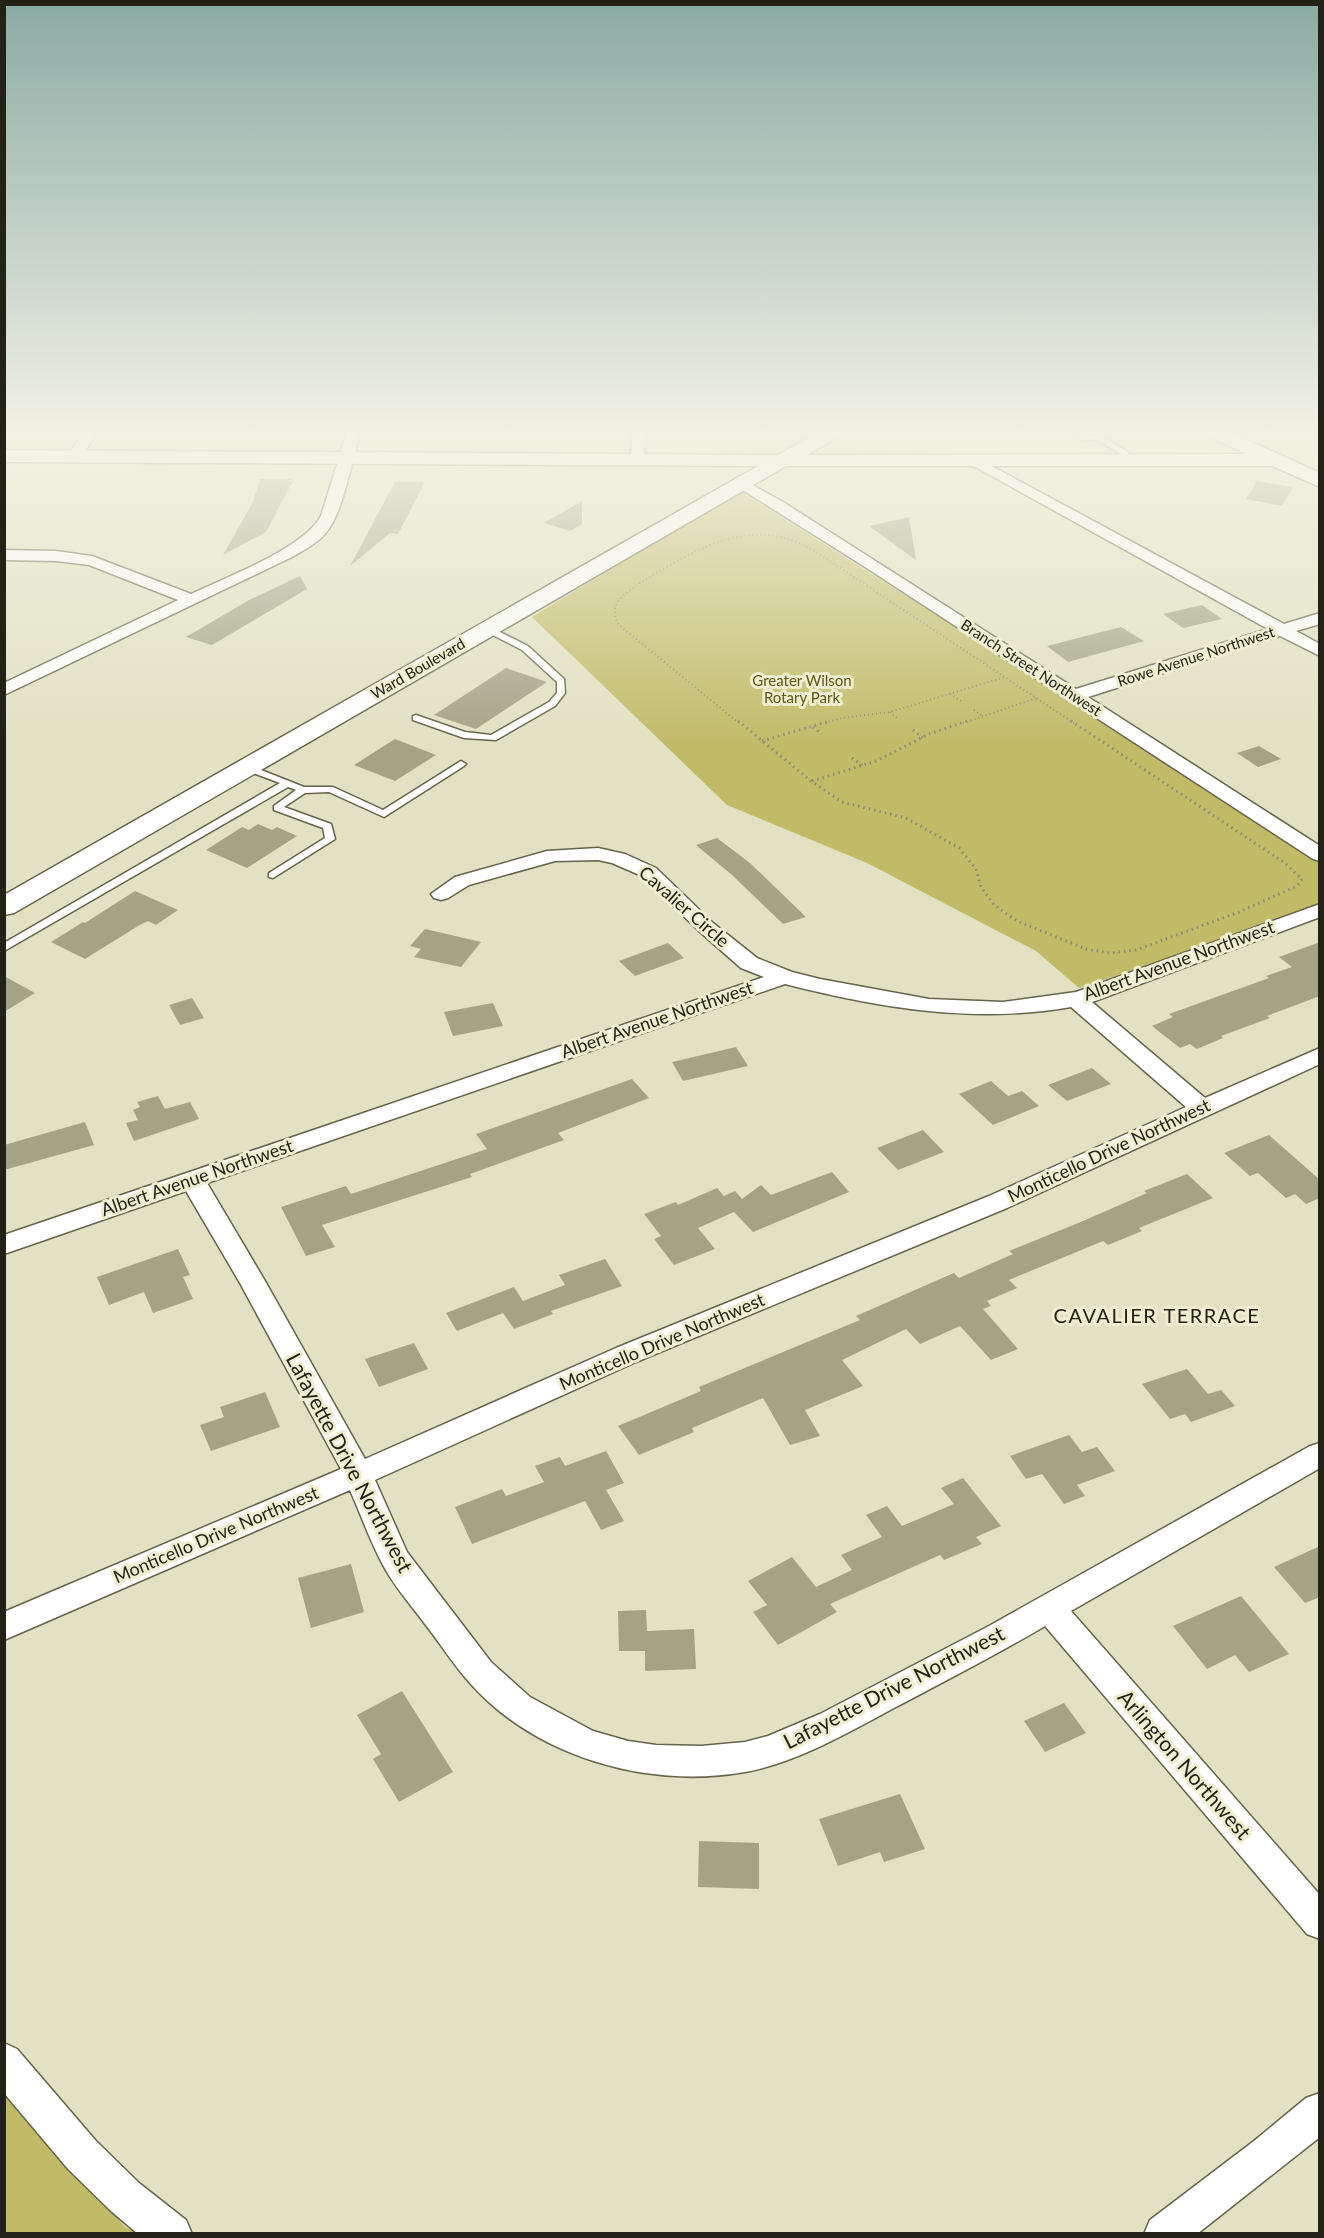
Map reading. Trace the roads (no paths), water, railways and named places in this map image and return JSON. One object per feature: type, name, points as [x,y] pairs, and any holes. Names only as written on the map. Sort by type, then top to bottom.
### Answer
[{"type":"main road","name":"Ward Boulevard","points":[[4,906],[649,536]]},
{"type":"street","points":[[4,690],[303,545],[313,536]]},
{"type":"street","name":"Branch Street Northwest","points":[[827,536],[1320,855]]},
{"type":"street","points":[[1112,536],[1320,651]]},
{"type":"street","points":[[4,555],[56,556],[92,561],[190,599]]},
{"type":"street","name":"Rowe Avenue Northwest","points":[[1073,696],[1320,618]]},
{"type":"street","name":"Cavalier Circle","points":[[441,894],[462,881],[554,855],[576,853],[618,858],[649,872],[706,927],[749,963],[784,977]]},
{"type":"street","name":"Albert Avenue Northwest","points":[[4,1245],[784,977],[845,993],[940,1007],[1001,1008],[1075,999],[1096,994],[1320,909]]},
{"type":"street","points":[[1075,999],[1202,1107]]},
{"type":"street","name":"Monticello Drive Northwest","points":[[4,1627],[626,1355],[998,1202],[1320,1055]]},
{"type":"street","name":"Lafayette Drive Northwest","points":[[192,1180],[252,1281],[358,1474],[395,1559],[480,1672],[518,1707],[556,1730],[587,1744],[628,1756],[656,1760],[701,1761],[745,1757],[772,1750],[832,1724],[1000,1635],[1320,1454]]},
{"type":"street","name":"Arlington Northwest","points":[[1048,1607],[1320,1922]]},
{"type":"street","points":[[4,2062],[52,2122],[139,2211],[172,2234]]},
{"type":"street","points":[[1164,2234],[1320,2112]]},
{"type":"lane","points":[[416,718],[464,735],[493,738],[552,704],[561,693],[561,681],[525,648],[488,629]]},
{"type":"lane","points":[[248,768],[303,790],[330,789],[384,814],[461,765]]},
{"type":"lane","points":[[4,948],[288,783]]},
{"type":"lane","points":[[273,875],[330,839],[328,826],[277,808],[303,790]]},
{"type":"district","name":"CAVALIER TERRACE","points":[[1157,1316]]},
{"type":"park label","name":"Greater Wilson Rotary Park","points":[[802,690]]}]
